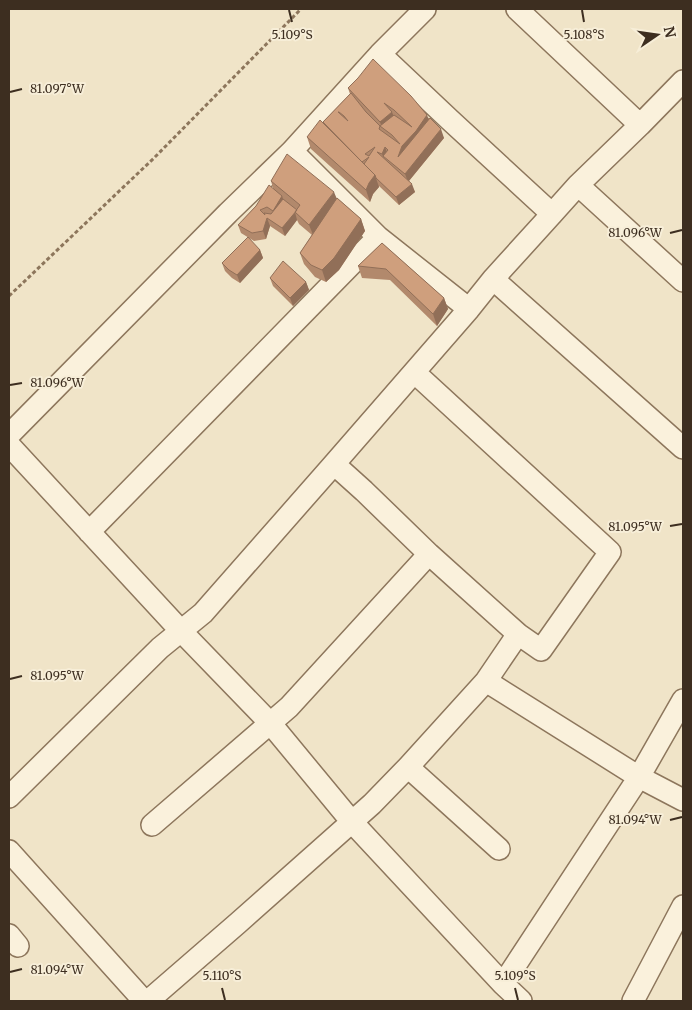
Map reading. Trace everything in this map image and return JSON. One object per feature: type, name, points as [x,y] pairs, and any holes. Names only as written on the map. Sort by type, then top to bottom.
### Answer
[{"type":"street","points":[[9,435],[228,213],[292,151],[380,54],[425,9]]},
{"type":"street","points":[[517,9],[640,126]]},
{"type":"street","points":[[380,54],[552,214]]},
{"type":"street","points":[[9,798],[154,654],[204,613],[493,279],[578,185],[640,126],[683,81]]},
{"type":"street","points":[[292,151],[378,237],[469,309]]},
{"type":"street","points":[[578,185],[683,281]]},
{"type":"street","points":[[89,532],[378,237]]},
{"type":"street","points":[[493,279],[683,448]]},
{"type":"street","points":[[334,464],[429,554],[518,634],[541,650],[610,552],[414,372]]},
{"type":"street","points":[[9,445],[181,631],[271,724],[352,822],[521,1001]]},
{"type":"street","points":[[152,825],[289,707],[429,554]]},
{"type":"street","points":[[9,851],[146,1001],[238,924],[372,804],[486,681],[518,634]]},
{"type":"street","points":[[486,681],[639,778],[683,800]]},
{"type":"street","points":[[503,984],[639,778],[683,700]]},
{"type":"street","points":[[408,767],[499,849]]},
{"type":"street","points":[[633,1001],[681,917]]},
{"type":"path","points":[[9,296],[154,158],[301,9]]},
{"type":"building","points":[[373,59],[411,96],[427,115],[402,146],[398,157],[430,118],[441,129],[405,174],[383,156],[388,150],[385,147],[382,154],[377,152],[412,184],[396,197],[364,164],[369,157],[362,162],[323,122],[351,93],[380,126],[394,115],[412,127],[384,103],[392,112],[380,122],[348,88]],"holes":[[[380,126],[400,144],[379,129]],[[375,147],[369,156],[365,154]]]},
{"type":"building","points":[[320,120],[375,175],[366,190],[307,137]]},
{"type":"building","points":[[287,154],[334,192],[309,225],[295,212],[300,205],[271,181]]},
{"type":"building","points":[[269,185],[282,196],[273,211],[267,207],[260,210],[265,215],[264,213],[271,214],[283,199],[297,210],[282,228],[267,218],[263,231],[252,233],[238,225],[256,206]]},
{"type":"building","points":[[337,198],[361,219],[334,258],[322,270],[311,265],[300,253]]},
{"type":"building","points":[[248,237],[260,250],[237,275],[222,263]]},
{"type":"building","points":[[382,243],[444,298],[433,314],[386,269],[358,266]]},
{"type":"building","points":[[283,261],[306,282],[290,298],[270,278]]}]
